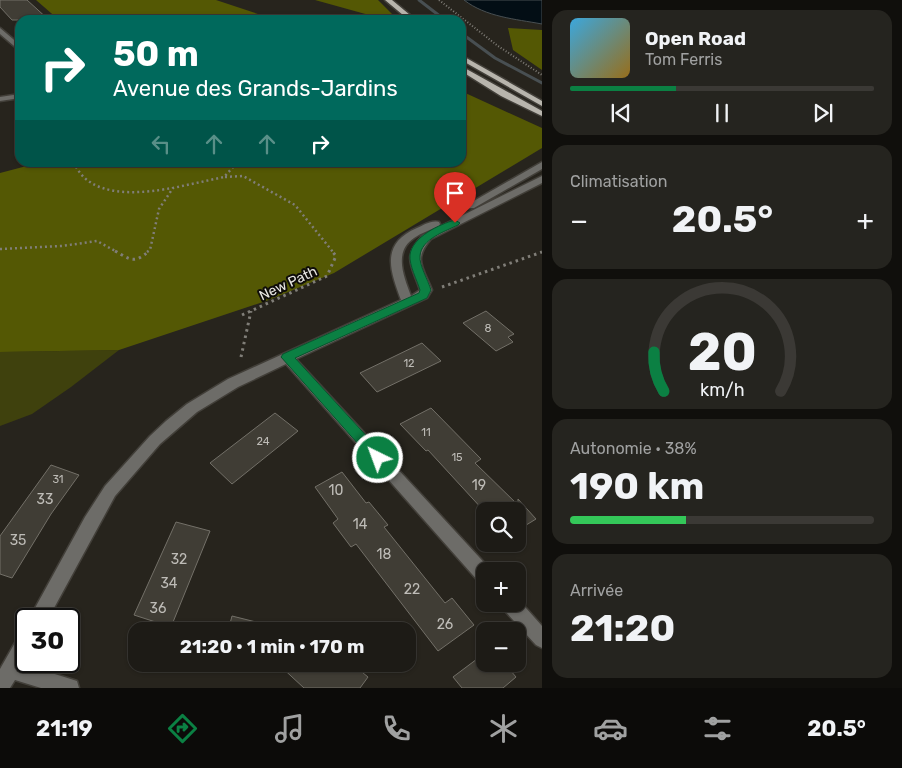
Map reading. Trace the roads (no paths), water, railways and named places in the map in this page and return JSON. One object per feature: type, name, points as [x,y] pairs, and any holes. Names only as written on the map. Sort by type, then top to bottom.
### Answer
[{"type":"main road","points":[[387,0],[401,15]]},
{"type":"main road","points":[[387,0],[406,15]]},
{"type":"main road","points":[[466,60],[542,104]]},
{"type":"main road","points":[[466,71],[542,114]]},
{"type":"street","points":[[0,30],[15,44]]},
{"type":"street","points":[[0,41],[9,39]]},
{"type":"street","points":[[0,99],[15,97]]},
{"type":"street","points":[[408,302],[396,266],[396,253],[401,242],[411,235],[476,203],[542,165]]},
{"type":"street","points":[[44,608],[91,522],[110,492],[155,440],[178,419],[233,383],[408,302],[425,292],[414,257],[417,248],[427,237],[542,179]]},
{"type":"street","points":[[287,357],[476,566]]},
{"type":"street","points":[[517,612],[542,639]]},
{"type":"street","points":[[0,688],[15,660]]},
{"type":"street","points":[[10,669],[70,688]]},
{"type":"waterway","points":[[419,0],[438,15]]},
{"type":"waterway","points":[[466,37],[495,58],[542,83]]}]
